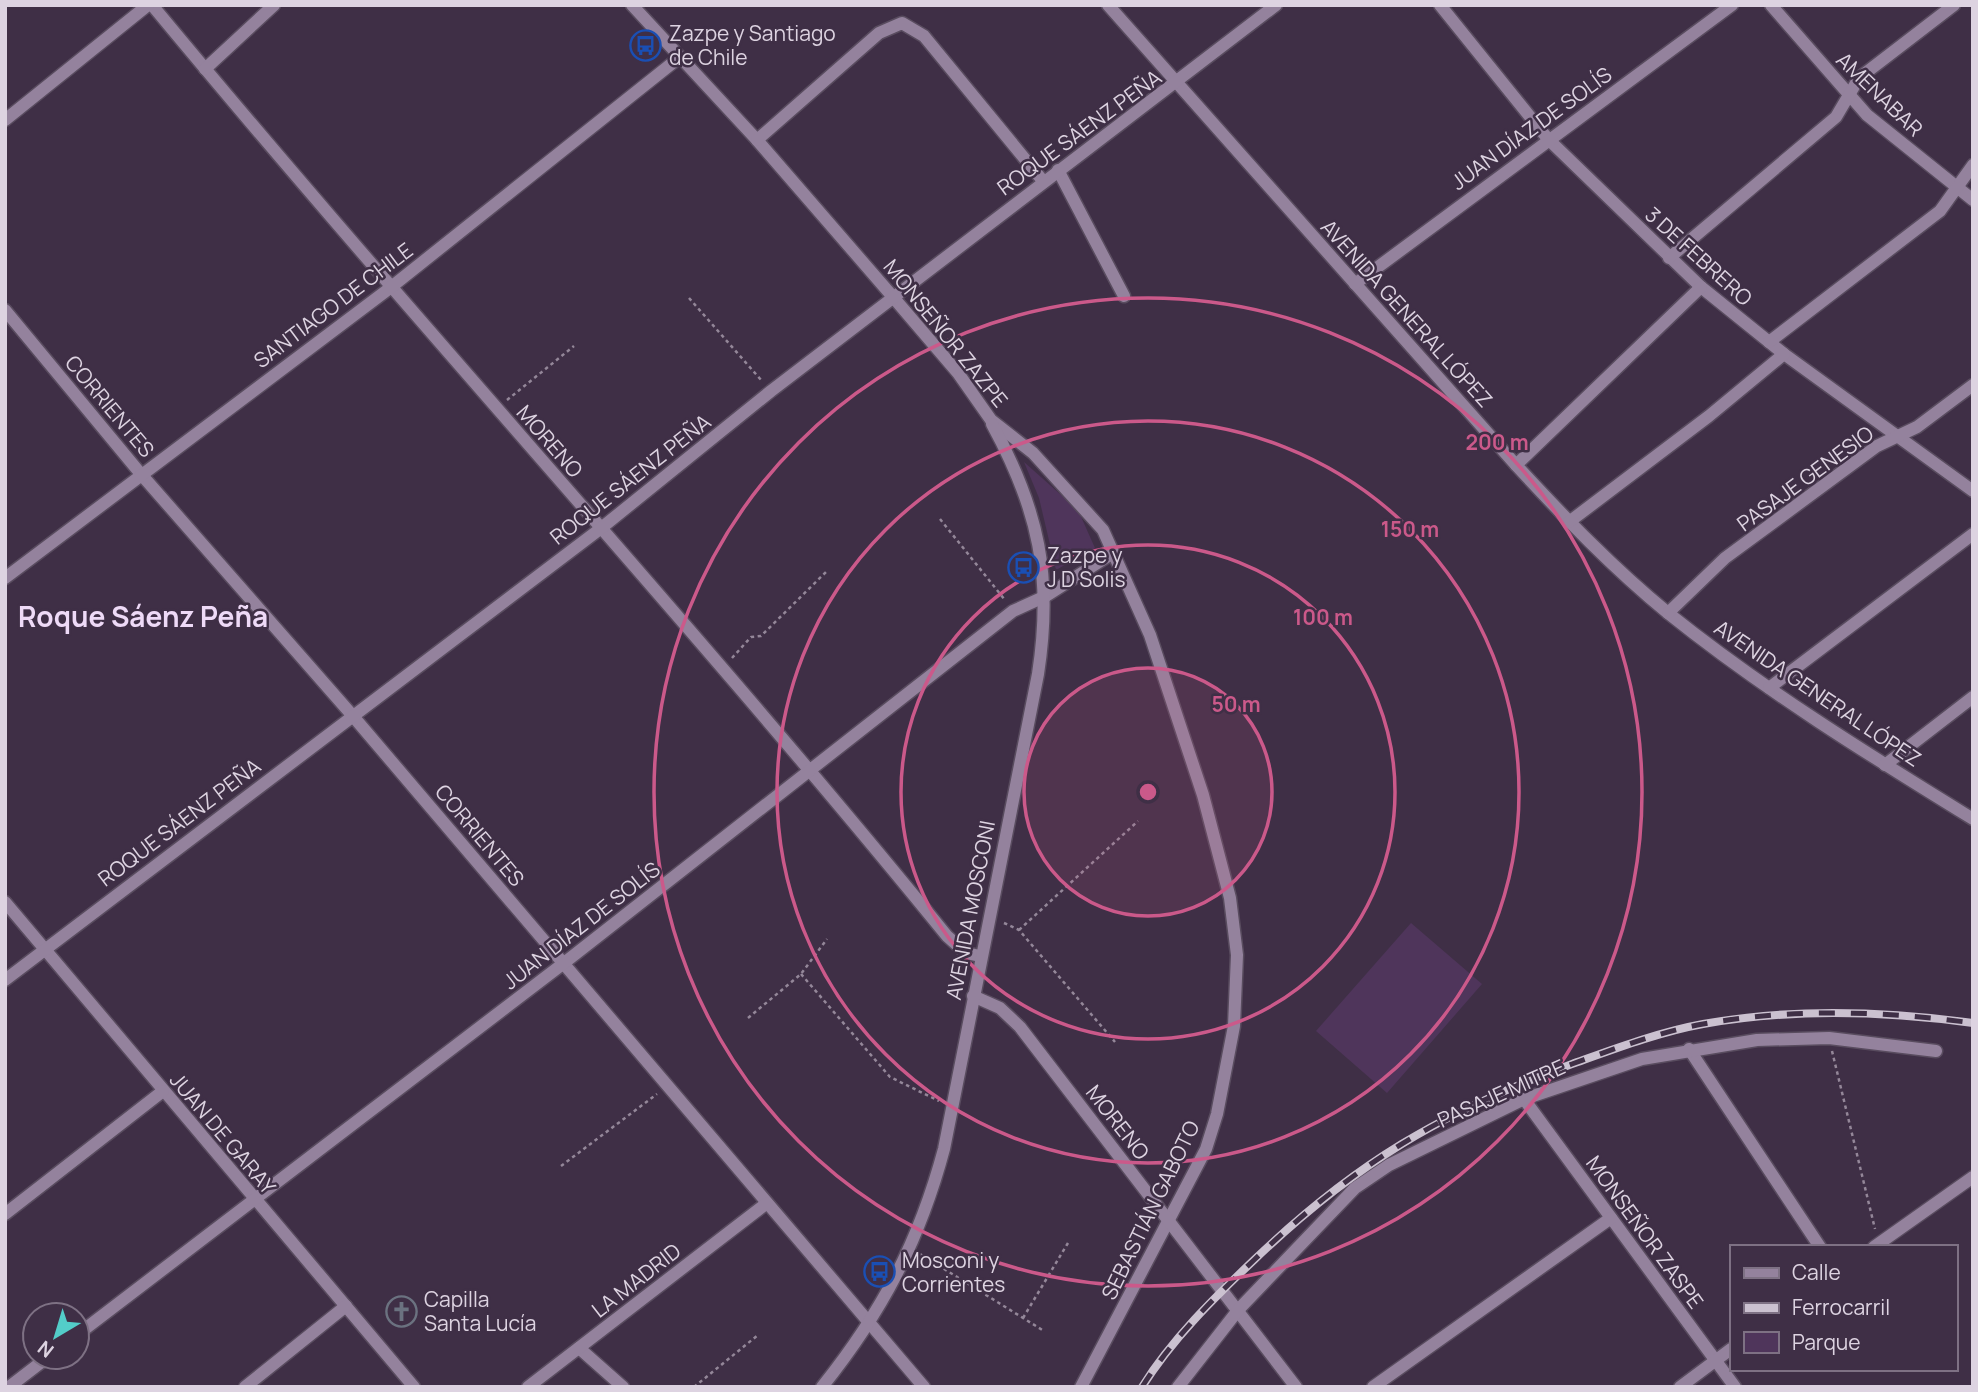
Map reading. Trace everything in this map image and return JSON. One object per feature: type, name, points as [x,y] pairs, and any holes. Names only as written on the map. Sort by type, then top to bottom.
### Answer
[{"type":"street","name":"MORENO","points":[[150,5],[390,288],[811,769],[947,936],[966,953],[981,956]]},
{"type":"street","points":[[5,120],[150,5]]},
{"type":"street","points":[[205,69],[275,5]]},
{"type":"street","name":"MONSEÑOR ZAZPE","points":[[632,5],[757,140],[893,297],[958,373],[990,420],[1033,453],[1103,530],[1150,635],[1203,795]]},
{"type":"street","name":"AVENIDA GENERAL LÓPEZ","points":[[1108,5],[1569,522],[1668,613],[1769,688],[1885,765],[1973,819]]},
{"type":"street","name":"ROQUE SÁENZ PEÑA","points":[[5,980],[600,529],[771,391],[1043,181],[1178,83],[1276,5]]},
{"type":"street","name":"3 DE FEBRERO","points":[[1440,5],[1548,139],[1669,258],[1784,354],[1973,491]]},
{"type":"street","name":"JUAN DÍAZ DE SOLÍS","points":[[1355,284],[1732,5]]},
{"type":"street","name":"AMENABAR","points":[[1771,5],[1849,97],[1973,200]]},
{"type":"street","points":[[1669,258],[1836,117],[1859,78],[1954,5]]},
{"type":"street","points":[[757,140],[879,33],[902,23],[924,37],[1043,181]]},
{"type":"street","name":"SANTIAGO DE CHILE","points":[[5,578],[140,473],[390,288],[680,57]]},
{"type":"street","points":[[1769,342],[1940,211],[1973,165]]},
{"type":"street","points":[[1058,170],[1124,296]]},
{"type":"street","points":[[1516,464],[1701,287]]},
{"type":"street","name":"CORRIENTES","points":[[5,310],[140,473],[352,715],[924,1387]]},
{"type":"street","points":[[1569,522],[1709,416],[1784,354]]},
{"type":"street","name":"PASAJE GENESIO","points":[[1668,613],[1725,558],[1877,446],[1917,427],[1973,385]]},
{"type":"street","name":"AVENIDA MOSCONI","points":[[822,1387],[869,1325],[911,1249],[929,1204],[952,1107],[1038,674],[1046,596],[1031,507],[1013,462],[990,420]]},
{"type":"street","points":[[1769,688],[1973,534]]},
{"type":"street","name":"JUAN DÍAZ DE SOLÍS","points":[[91,1324],[564,963],[1013,611],[1046,596],[1113,553]]},
{"type":"street","points":[[1885,765],[1973,697]]},
{"type":"street","name":"SEBASTIÁN GABOTO","points":[[1081,1387],[1206,1149],[1217,1114],[1234,1026],[1237,955],[1230,898],[1203,795]]},
{"type":"street","name":"JUAN DE GARAY","points":[[5,902],[414,1387]]},
{"type":"street","name":"MORENO","points":[[973,996],[1000,1008],[1020,1027],[1239,1309],[1296,1387]]},
{"type":"street","name":"PASAJE MITRE","points":[[1178,1387],[1239,1309],[1355,1188],[1389,1165],[1524,1100],[1642,1059],[1689,1049],[1756,1040],[1829,1038],[1936,1051]]},
{"type":"street","points":[[1689,1049],[1819,1245]]},
{"type":"street","points":[[5,1214],[163,1091]]},
{"type":"street","name":"MONSEÑOR ZASPE","points":[[1524,1100],[1735,1387]]},
{"type":"street","points":[[1876,1245],[1973,1177]]},
{"type":"street","name":"LA MADRID","points":[[528,1387],[767,1203]]},
{"type":"street","points":[[1373,1387],[1611,1218]]},
{"type":"street","points":[[245,1387],[346,1306]]},
{"type":"street","points":[[579,1348],[623,1387]]},
{"type":"street","points":[[1680,1387],[1730,1350]]},
{"type":"street","points":[[9,1387],[30,1371]]},
{"type":"path","points":[[689,299],[771,391]]},
{"type":"path","points":[[496,409],[574,346]]},
{"type":"path","points":[[940,519],[1013,611]]},
{"type":"path","points":[[723,669],[751,637],[761,636],[828,570]]},
{"type":"path","points":[[1018,930],[1139,821]]},
{"type":"path","points":[[988,916],[1018,930],[1115,1042]]},
{"type":"path","points":[[748,1018],[801,974],[827,939]]},
{"type":"path","points":[[801,974],[890,1077],[952,1107]]},
{"type":"path","points":[[1829,1038],[1876,1245]]},
{"type":"path","points":[[561,1166],[668,1086]]},
{"type":"path","points":[[1023,1318],[1068,1243]]},
{"type":"path","points":[[911,1249],[1044,1331]]},
{"type":"path","points":[[694,1387],[758,1335]]},
{"type":"green space","points":[[1024,462],[1078,510],[1095,548],[1056,570],[1039,498]]},
{"type":"green space","points":[[1411,923],[1482,984],[1387,1093],[1316,1031]]},
{"type":"railway","points":[[1142,1387],[1167,1352],[1209,1304],[1291,1226],[1328,1196],[1364,1168],[1402,1144],[1482,1101],[1525,1082],[1653,1036],[1686,1027],[1737,1019],[1838,1013],[1973,1023]]},
{"type":"place","name":"Zazpe y Santiago de Chile","points":[[646,45]]},
{"type":"place","name":"Zazpe y J D Solis","points":[[1024,567]]},
{"type":"place","name":"Mosconi y Corrientes","points":[[879,1272]]},
{"type":"place","name":"Capilla Santa Lucía","points":[[401,1311]]},
{"type":"district","name":"Roque Sáenz Peña","points":[[143,616]]}]
